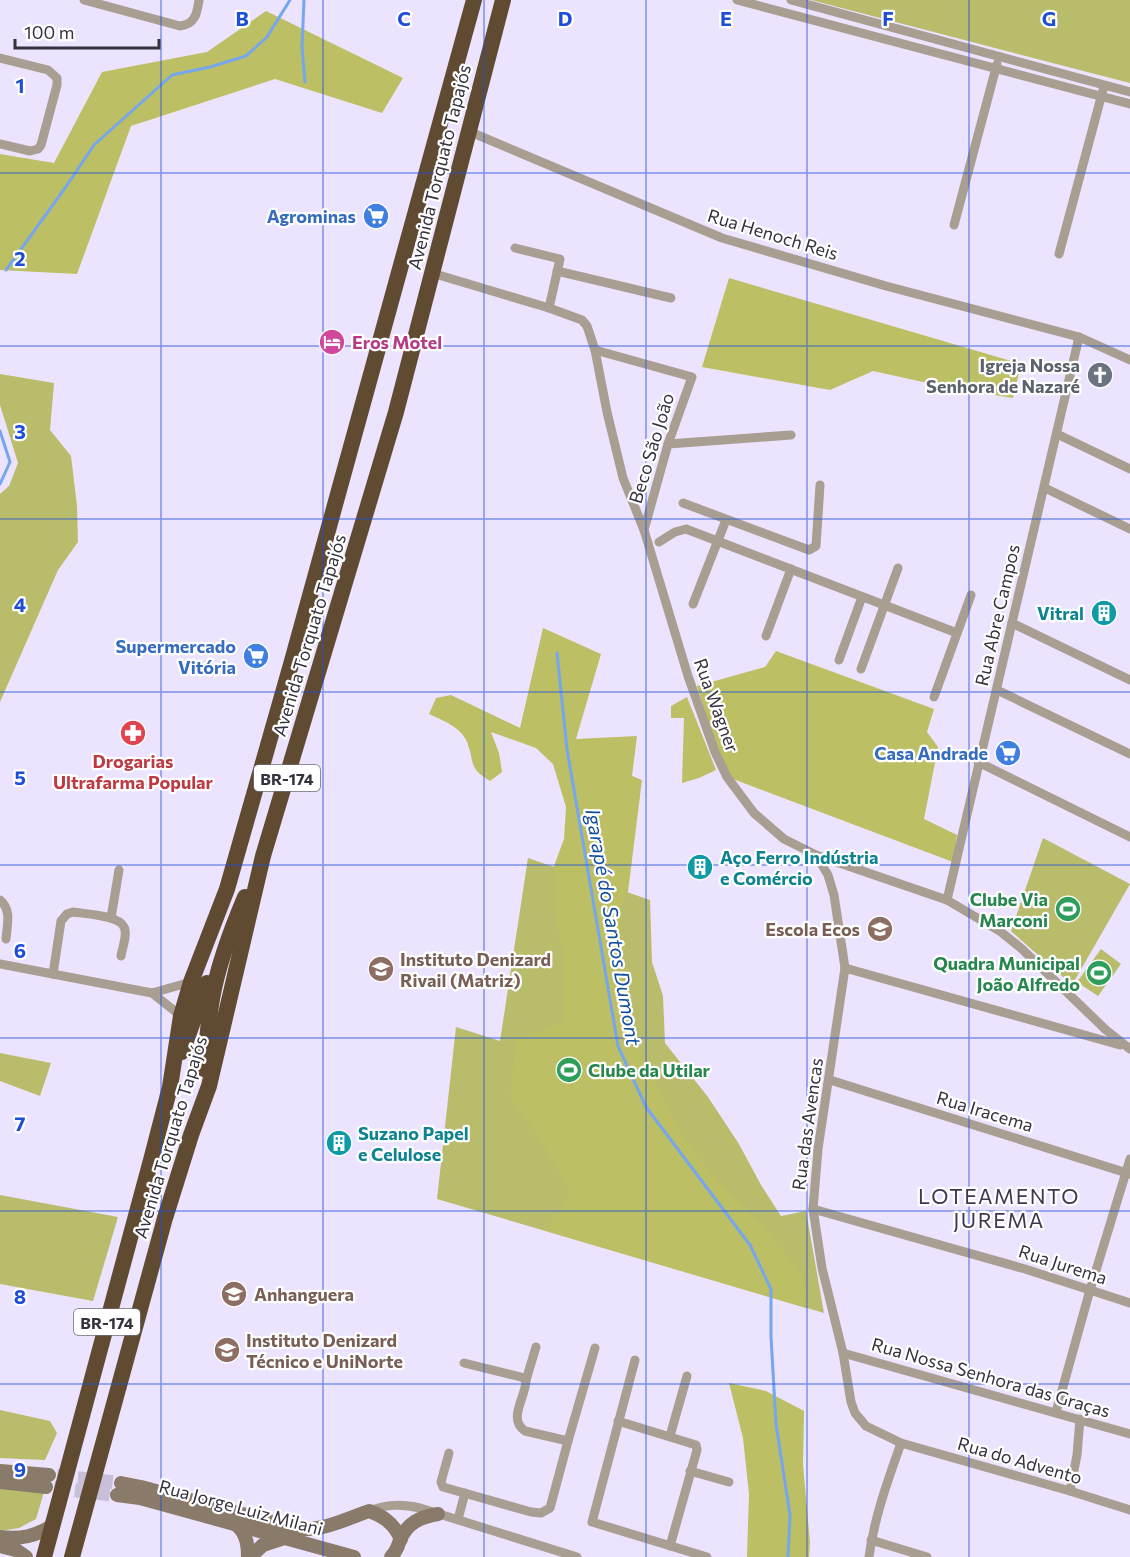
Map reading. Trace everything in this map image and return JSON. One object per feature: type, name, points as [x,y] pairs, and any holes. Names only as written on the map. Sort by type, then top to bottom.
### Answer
[{"type":"highway","name":"Avenida Torquato Tapajós","points":[[44,1557],[170,1087],[181,1016],[227,890],[474,0]]},
{"type":"highway","name":"Avenida Torquato Tapajós","points":[[74,1556],[165,1218],[200,1109],[210,1086],[263,856],[396,412],[503,0]]},
{"type":"highway","points":[[170,1087],[214,961],[227,890]]},
{"type":"street","points":[[84,0],[180,26],[189,25],[194,20],[199,0]]},
{"type":"street","points":[[737,0],[1130,104]]},
{"type":"street","points":[[791,0],[1130,92]]},
{"type":"street","points":[[847,29],[850,16]]},
{"type":"street","points":[[954,225],[999,56]]},
{"type":"street","points":[[0,58],[48,70],[57,78],[41,145],[38,149],[30,151],[0,144]]},
{"type":"street","points":[[1059,254],[1104,85]]},
{"type":"street","name":"Rua Henoch Reis","points":[[468,131],[722,238],[886,286],[1079,337],[1130,360]]},
{"type":"street","points":[[515,248],[560,259],[549,308]]},
{"type":"street","points":[[557,271],[671,298]]},
{"type":"street","name":"Rua Wagner","points":[[432,273],[582,320],[590,332],[623,478],[644,530],[688,676],[715,752],[727,777],[754,813],[784,839],[816,855],[947,900],[1001,932],[1127,1047]]},
{"type":"street","name":"Rua Abre Campos","points":[[947,900],[1079,337]]},
{"type":"street","name":"Beco São João","points":[[595,350],[692,377],[668,444],[644,530]]},
{"type":"street","points":[[668,444],[791,435]]},
{"type":"street","points":[[1057,435],[1130,469]]},
{"type":"street","points":[[683,503],[809,550],[816,546],[820,485]]},
{"type":"street","points":[[1045,488],[1130,529]]},
{"type":"street","points":[[693,604],[726,520]]},
{"type":"street","points":[[659,542],[675,532],[686,529],[957,633]]},
{"type":"street","points":[[861,669],[898,568]]},
{"type":"street","points":[[766,636],[791,569]]},
{"type":"street","points":[[934,697],[971,595]]},
{"type":"street","points":[[839,660],[862,597]]},
{"type":"street","points":[[1012,623],[1130,680]]},
{"type":"street","points":[[997,690],[1130,754]]},
{"type":"street","points":[[978,762],[1130,837]]},
{"type":"street","name":"Rua das Avencas","points":[[816,855],[828,875],[834,895],[845,968],[818,1149],[813,1209],[822,1268],[843,1353],[850,1402],[855,1413],[866,1426],[901,1443]]},
{"type":"street","points":[[111,918],[119,870]]},
{"type":"street","points":[[0,900],[7,907],[8,912],[6,939]]},
{"type":"street","points":[[52,974],[61,921],[63,917],[73,912],[111,918],[120,922],[124,927],[121,956]]},
{"type":"street","points":[[0,964],[152,993],[192,982]]},
{"type":"street","points":[[845,968],[1127,1047]]},
{"type":"street","points":[[152,993],[181,1016]]},
{"type":"street","name":"Rua Iracema","points":[[830,1080],[1128,1173]]},
{"type":"street","points":[[1056,1412],[1090,1290],[1128,1173],[1130,1159]]},
{"type":"street","name":"Rua Jurema","points":[[813,1209],[1025,1269],[1130,1303]]},
{"type":"street","points":[[536,1347],[516,1421],[525,1431],[568,1441]]},
{"type":"street","points":[[449,1454],[441,1482],[443,1487],[531,1512],[542,1513],[550,1508],[595,1348]]},
{"type":"street","name":"Rua Nossa Senhora das Graças","points":[[843,1353],[1130,1434]]},
{"type":"street","points":[[635,1360],[592,1522],[707,1557]]},
{"type":"street","points":[[464,1363],[526,1380]]},
{"type":"street","points":[[670,1436],[687,1376]]},
{"type":"street","points":[[1070,1491],[1077,1455],[1080,1419]]},
{"type":"street","points":[[618,1421],[696,1445],[697,1449],[670,1546]]},
{"type":"street","points":[[868,1557],[885,1488],[901,1443]]},
{"type":"street","name":"Rua do Advento","points":[[901,1443],[1130,1510]]},
{"type":"street","points":[[0,1471],[48,1481],[0,1482]]},
{"type":"street","points":[[690,1471],[729,1482]]},
{"type":"street","name":"Rua Jorge Luiz Milani","points":[[354,1557],[140,1498],[119,1489],[141,1487],[298,1529],[336,1524],[381,1506],[398,1504],[458,1519],[577,1557]]},
{"type":"street","points":[[458,1519],[465,1493]]},
{"type":"street","points":[[369,1510],[388,1520],[401,1539]]},
{"type":"street","points":[[391,1557],[414,1521],[423,1516],[438,1514]]},
{"type":"street","points":[[234,1523],[240,1527],[247,1539],[249,1557]]},
{"type":"street","points":[[0,1537],[26,1538],[41,1533],[53,1525]]},
{"type":"street","points":[[249,1557],[263,1545],[286,1538]]},
{"type":"street","points":[[871,1540],[927,1557]]},
{"type":"street","points":[[0,1546],[16,1550],[26,1557]]},
{"type":"green space","points":[[811,0],[1130,0],[1130,83],[1091,73]]},
{"type":"green space","points":[[266,11],[403,78],[382,113],[275,79],[131,126],[77,274],[0,270],[0,154],[54,163],[102,72],[207,52]]},
{"type":"green space","points":[[729,278],[1021,364],[1013,398],[946,387],[873,371],[830,390],[702,367]]},
{"type":"green space","points":[[0,374],[54,383],[50,430],[71,456],[77,506],[78,542],[58,570],[0,702],[0,494],[9,486],[18,463],[0,405]]},
{"type":"green space","points":[[543,628],[601,654],[576,739],[637,736],[632,776],[642,780],[628,892],[620,910],[625,997],[641,1053],[684,1139],[708,1170],[759,1223],[802,1273],[806,1308],[543,1230],[559,1213],[570,1194],[543,1144],[510,1098],[516,1041],[565,1021],[565,957],[555,916],[554,866],[564,839],[566,807],[553,764],[536,748],[491,732],[499,753],[502,772],[490,781],[475,768],[467,742],[460,732],[429,714],[436,698],[451,695],[520,728]]},
{"type":"green space","points":[[776,651],[934,709],[927,732],[938,747],[924,819],[957,835],[953,862],[733,779],[720,759],[697,686],[765,667]]},
{"type":"green space","points":[[687,697],[716,770],[682,783],[684,718],[671,718],[671,706]]},
{"type":"green space","name":"Clube Via Marconi","points":[[1043,838],[1130,884],[1072,985],[1011,931]]},
{"type":"green space","name":"Clube da Utilar","points":[[528,858],[650,900],[652,962],[663,996],[665,1043],[708,1097],[739,1144],[781,1216],[806,1211],[824,1313],[437,1199],[456,1027],[500,1041]]},
{"type":"green space","name":"Quadra Municipal João Alfredo","points":[[1101,949],[1121,964],[1098,996],[1077,982]]},
{"type":"green space","points":[[0,1053],[51,1063],[40,1096],[0,1081]]},
{"type":"green space","points":[[0,1195],[118,1217],[93,1301],[0,1284]]},
{"type":"green space","points":[[729,1383],[766,1391],[804,1411],[803,1465],[810,1542],[809,1557],[747,1557],[749,1494],[743,1438]]},
{"type":"green space","points":[[0,1410],[50,1421],[57,1433],[45,1460],[0,1458]]},
{"type":"green space","points":[[0,1488],[44,1492],[36,1519],[19,1528],[0,1531]]},
{"type":"waterway","points":[[6,270],[94,145],[172,75],[246,56],[267,37],[290,0]]},
{"type":"waterway","name":"Igarapé do Santos Dumont","points":[[304,0],[302,47],[305,82]]},
{"type":"waterway","points":[[0,431],[10,462],[0,484]]},
{"type":"waterway","name":"Igarapé do Santos Dumont","points":[[557,653],[567,749],[618,1046],[646,1107],[750,1245],[771,1289],[776,1424],[790,1515],[788,1557]]},
{"type":"tunnel","points":[[57,1476],[121,1483]]},
{"type":"tunnel","points":[[54,1488],[117,1495]]},
{"type":"place","name":"Agrominas","points":[[376,216]]},
{"type":"place","name":"Eros Motel","points":[[332,342]]},
{"type":"place","name":"Igreja Nossa Senhora de Nazaré","points":[[1100,375]]},
{"type":"place","name":"Vitral","points":[[1104,613]]},
{"type":"place","name":"Supermercado Vitória","points":[[256,656]]},
{"type":"place","name":"Drogarias Ultrafarma Popular","points":[[133,733]]},
{"type":"place","name":"Casa Andrade","points":[[1008,753]]},
{"type":"place","name":"Aço Ferro Indústria e Comércio","points":[[700,867]]},
{"type":"place","name":"Clube Via Marconi","points":[[1068,909]]},
{"type":"place","name":"Escola Ecos","points":[[880,929]]},
{"type":"place","name":"Instituto Denizard Rivail (Matriz)","points":[[381,969]]},
{"type":"place","name":"Quadra Municipal João Alfredo","points":[[1099,973]]},
{"type":"place","name":"Clube da Utilar","points":[[569,1070]]},
{"type":"place","name":"Suzano Papel e Celulose","points":[[339,1143]]},
{"type":"place","name":"Anhanguera","points":[[234,1294]]},
{"type":"place","name":"Instituto Denizard Técnico e UniNorte","points":[[227,1350]]},
{"type":"district","name":"LOTEAMENTO JUREMA","points":[[999,1207]]}]
